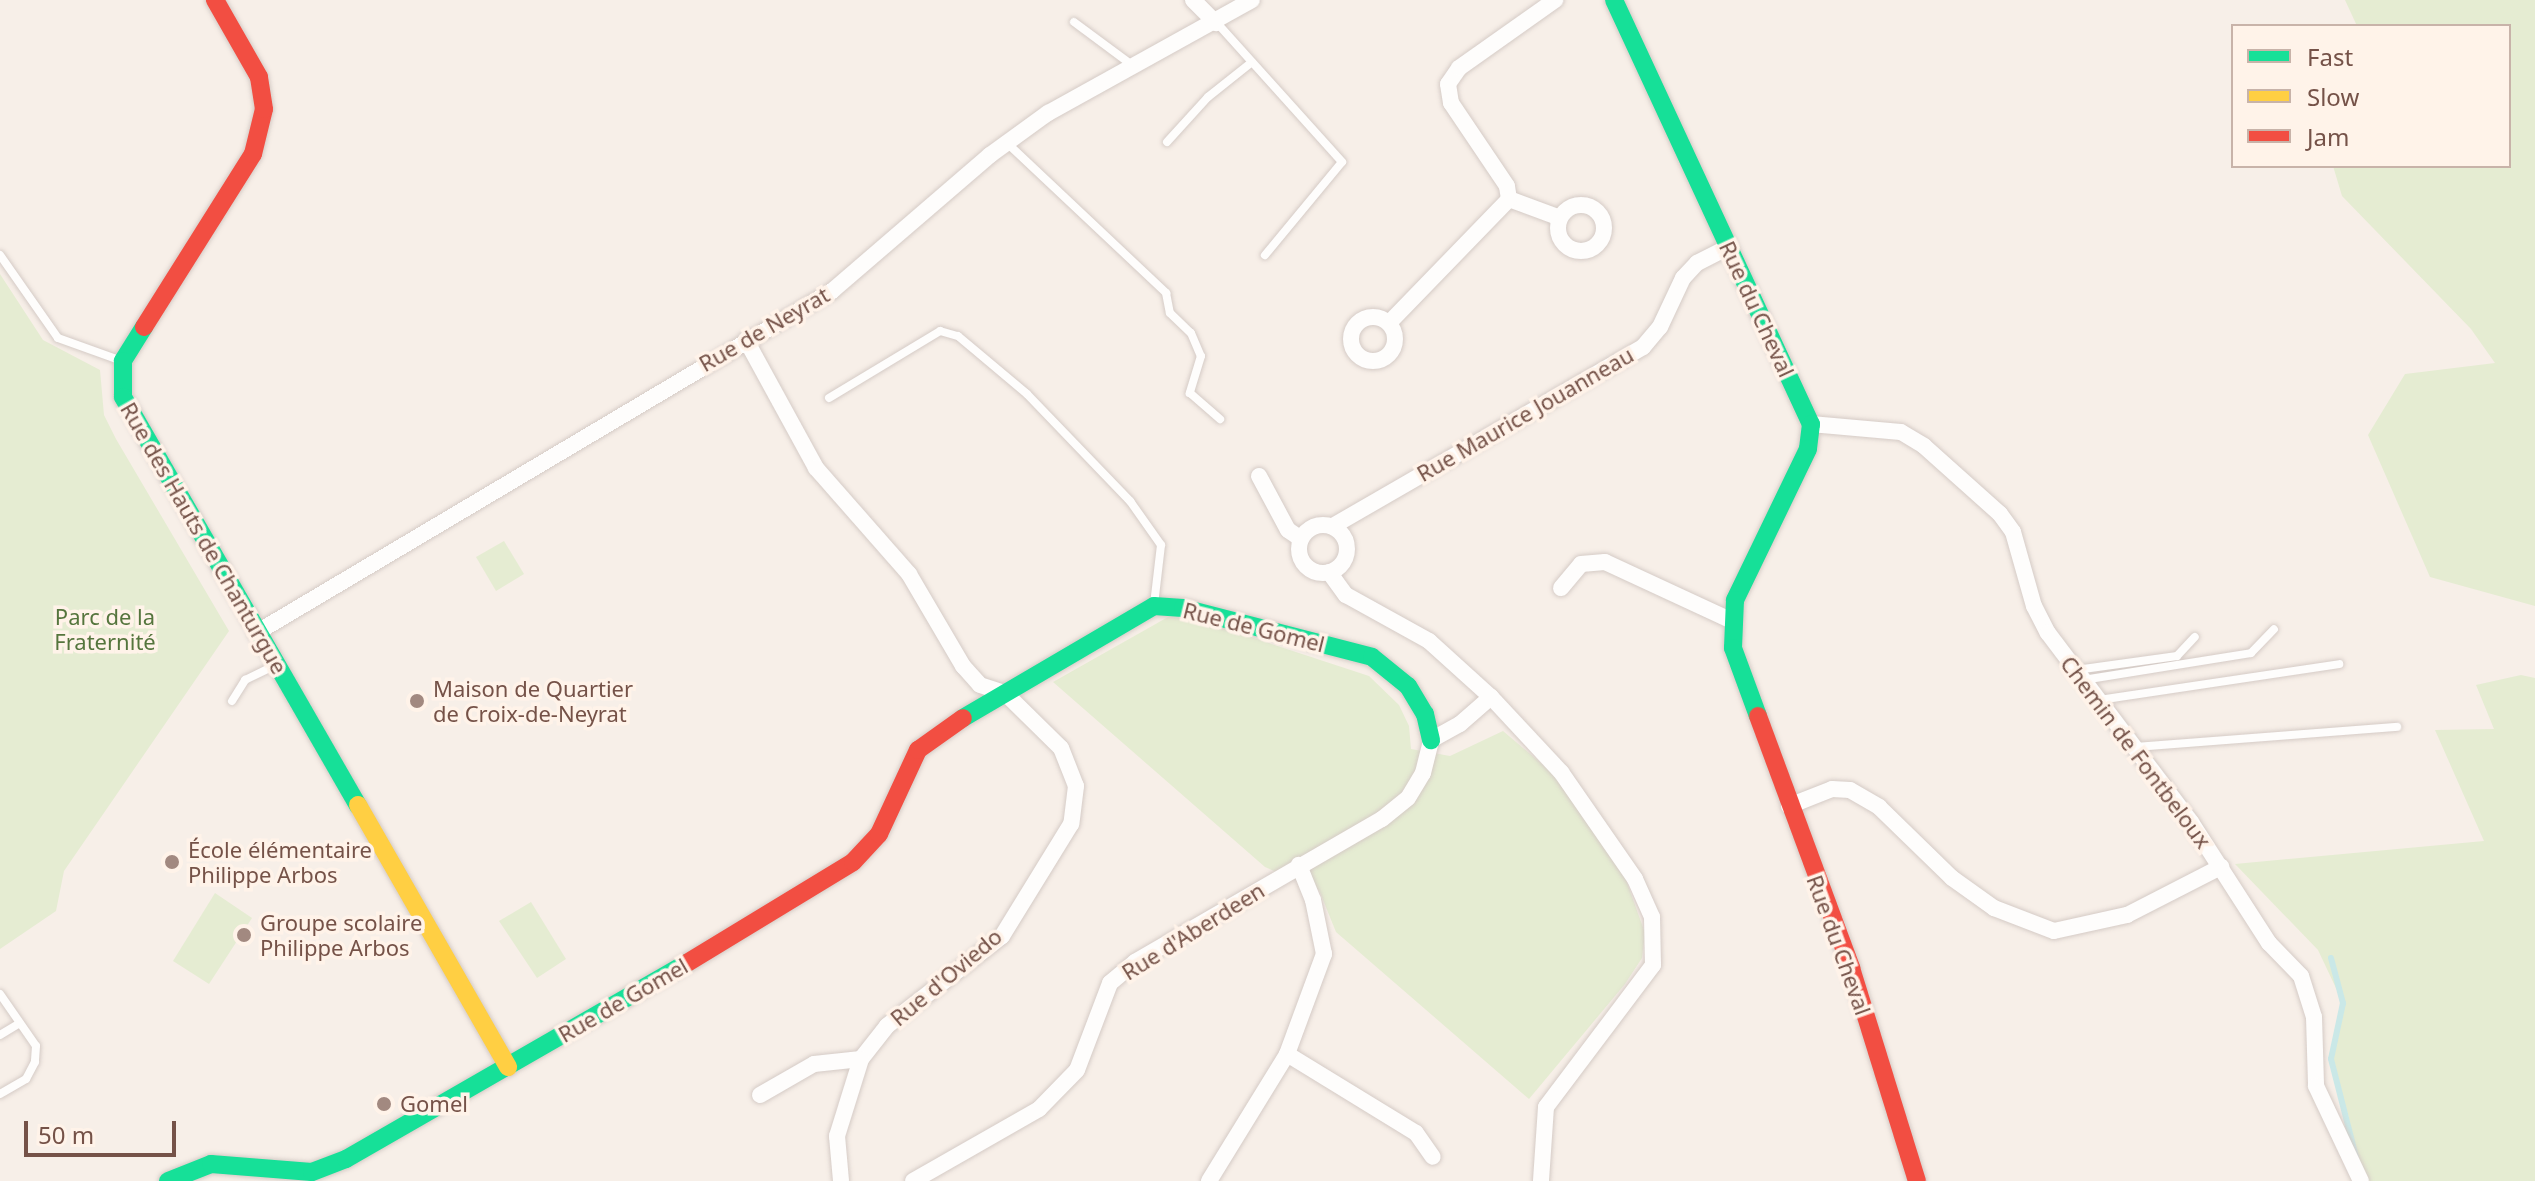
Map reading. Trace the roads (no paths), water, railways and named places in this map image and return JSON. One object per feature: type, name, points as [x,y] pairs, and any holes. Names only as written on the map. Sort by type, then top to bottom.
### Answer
[{"type":"street","points":[[123,361],[253,154],[264,109],[262,87],[215,0]]},
{"type":"street","points":[[1193,0],[1216,23]]},
{"type":"street","name":"Rue de Neyrat","points":[[256,633],[586,440],[746,340],[832,291],[1006,143],[1048,113],[1132,65],[1216,23],[1252,0]]},
{"type":"street","points":[[1509,199],[1507,186],[1451,103],[1448,84],[1459,68],[1555,0]]},
{"type":"street","name":"Rue du Cheval","points":[[1614,0],[1811,424]]},
{"type":"street","points":[[1509,199],[1560,218]]},
{"type":"street","points":[[1389,323],[1509,199]]},
{"type":"street","name":"Rue Maurice Jouanneau","points":[[1333,526],[1643,347],[1660,327],[1683,278],[1697,263],[1727,248]]},
{"type":"street","points":[[746,340],[816,468],[909,574],[963,666],[980,685],[1005,693]]},
{"type":"street","name":"Rue des Hauts de Chanturgue","points":[[123,361],[123,397],[133,423],[508,1067]]},
{"type":"street","points":[[1561,588],[1581,564],[1605,562],[1730,620],[1735,600],[1808,449],[1811,424]]},
{"type":"street","name":"Chemin de Fontbeloux","points":[[1811,424],[1901,432],[1976,489],[2013,532],[2034,606],[2131,748],[2221,867],[2269,943],[2306,987],[2314,1017],[2316,1086],[2357,1174]]},
{"type":"street","points":[[1259,476],[1288,530],[1300,538]]},
{"type":"street","points":[[1318,524],[1333,526],[1345,539],[1346,555],[1329,572],[1314,572],[1302,562],[1300,538],[1318,524]]},
{"type":"street","points":[[1329,572],[1346,595],[1429,641],[1491,697],[1561,772],[1635,879],[1656,938],[1653,965],[1546,1107],[1541,1181]]},
{"type":"street","name":"Rue de Gomel","points":[[168,1181],[211,1164],[312,1172],[346,1159],[508,1067],[853,862],[879,834],[918,750],[1005,693],[1154,606],[1183,608],[1372,657],[1408,686],[1425,714],[1431,740]]},
{"type":"street","name":"Rue du Cheval","points":[[1730,620],[1742,681],[1851,968],[1917,1181]]},
{"type":"street","name":"Rue d'Oviedo","points":[[841,1181],[837,1136],[861,1059],[887,1026],[1002,936],[1071,824],[1076,786],[1066,756],[1005,693]]},
{"type":"street","points":[[1431,740],[1460,724],[1491,697]]},
{"type":"street","name":"Rue d'Aberdeen","points":[[913,1181],[1039,1109],[1062,1090],[1077,1070],[1110,983],[1135,962],[1408,798],[1423,773],[1431,740]]},
{"type":"street","points":[[1789,806],[1832,789],[1850,790],[1879,807],[1952,878],[1994,908],[2054,931],[2127,915],[2221,867]]},
{"type":"street","points":[[1209,1181],[1287,1054],[1324,954],[1313,900],[1299,865]]},
{"type":"street","points":[[1287,1054],[1416,1133],[1433,1157]]},
{"type":"street","points":[[760,1095],[814,1064],[861,1059]]},
{"type":"lane","points":[[1074,22],[1132,65]]},
{"type":"lane","points":[[1216,23],[1342,162],[1265,255]]},
{"type":"lane","points":[[1167,142],[1208,97],[1252,62]]},
{"type":"lane","points":[[1006,143],[1166,293],[1170,313],[1191,333],[1201,356],[1201,367],[1188,385],[1190,393],[1220,419]]},
{"type":"lane","points":[[0,255],[58,338],[123,361]]},
{"type":"lane","points":[[829,398],[940,331],[958,336],[1010,378],[1130,501],[1161,545],[1154,606]]},
{"type":"lane","points":[[2079,675],[2251,653],[2274,629]]},
{"type":"lane","points":[[2079,675],[2177,656],[2195,637]]},
{"type":"lane","points":[[2098,700],[2339,664]]},
{"type":"lane","points":[[232,701],[245,680],[276,665]]},
{"type":"lane","points":[[2131,748],[2397,727]]},
{"type":"lane","points":[[0,994],[36,1046],[35,1062],[26,1079],[0,1094]]},
{"type":"lane","points":[[0,1035],[20,1023]]},
{"type":"waterway","points":[[2331,958],[2343,1003],[2331,1059],[2357,1161]]},
{"type":"place","name":"Maison de Quartier de Croix-de-Neyrat","points":[[417,701]]},
{"type":"place","name":"École élémentaire Philippe Arbos","points":[[172,862]]},
{"type":"place","name":"Groupe scolaire Philippe Arbos","points":[[244,935]]},
{"type":"place","name":"Gomel","points":[[384,1104]]},
{"type":"park label","name":"Parc de la Fraternité","points":[[105,628]]}]
